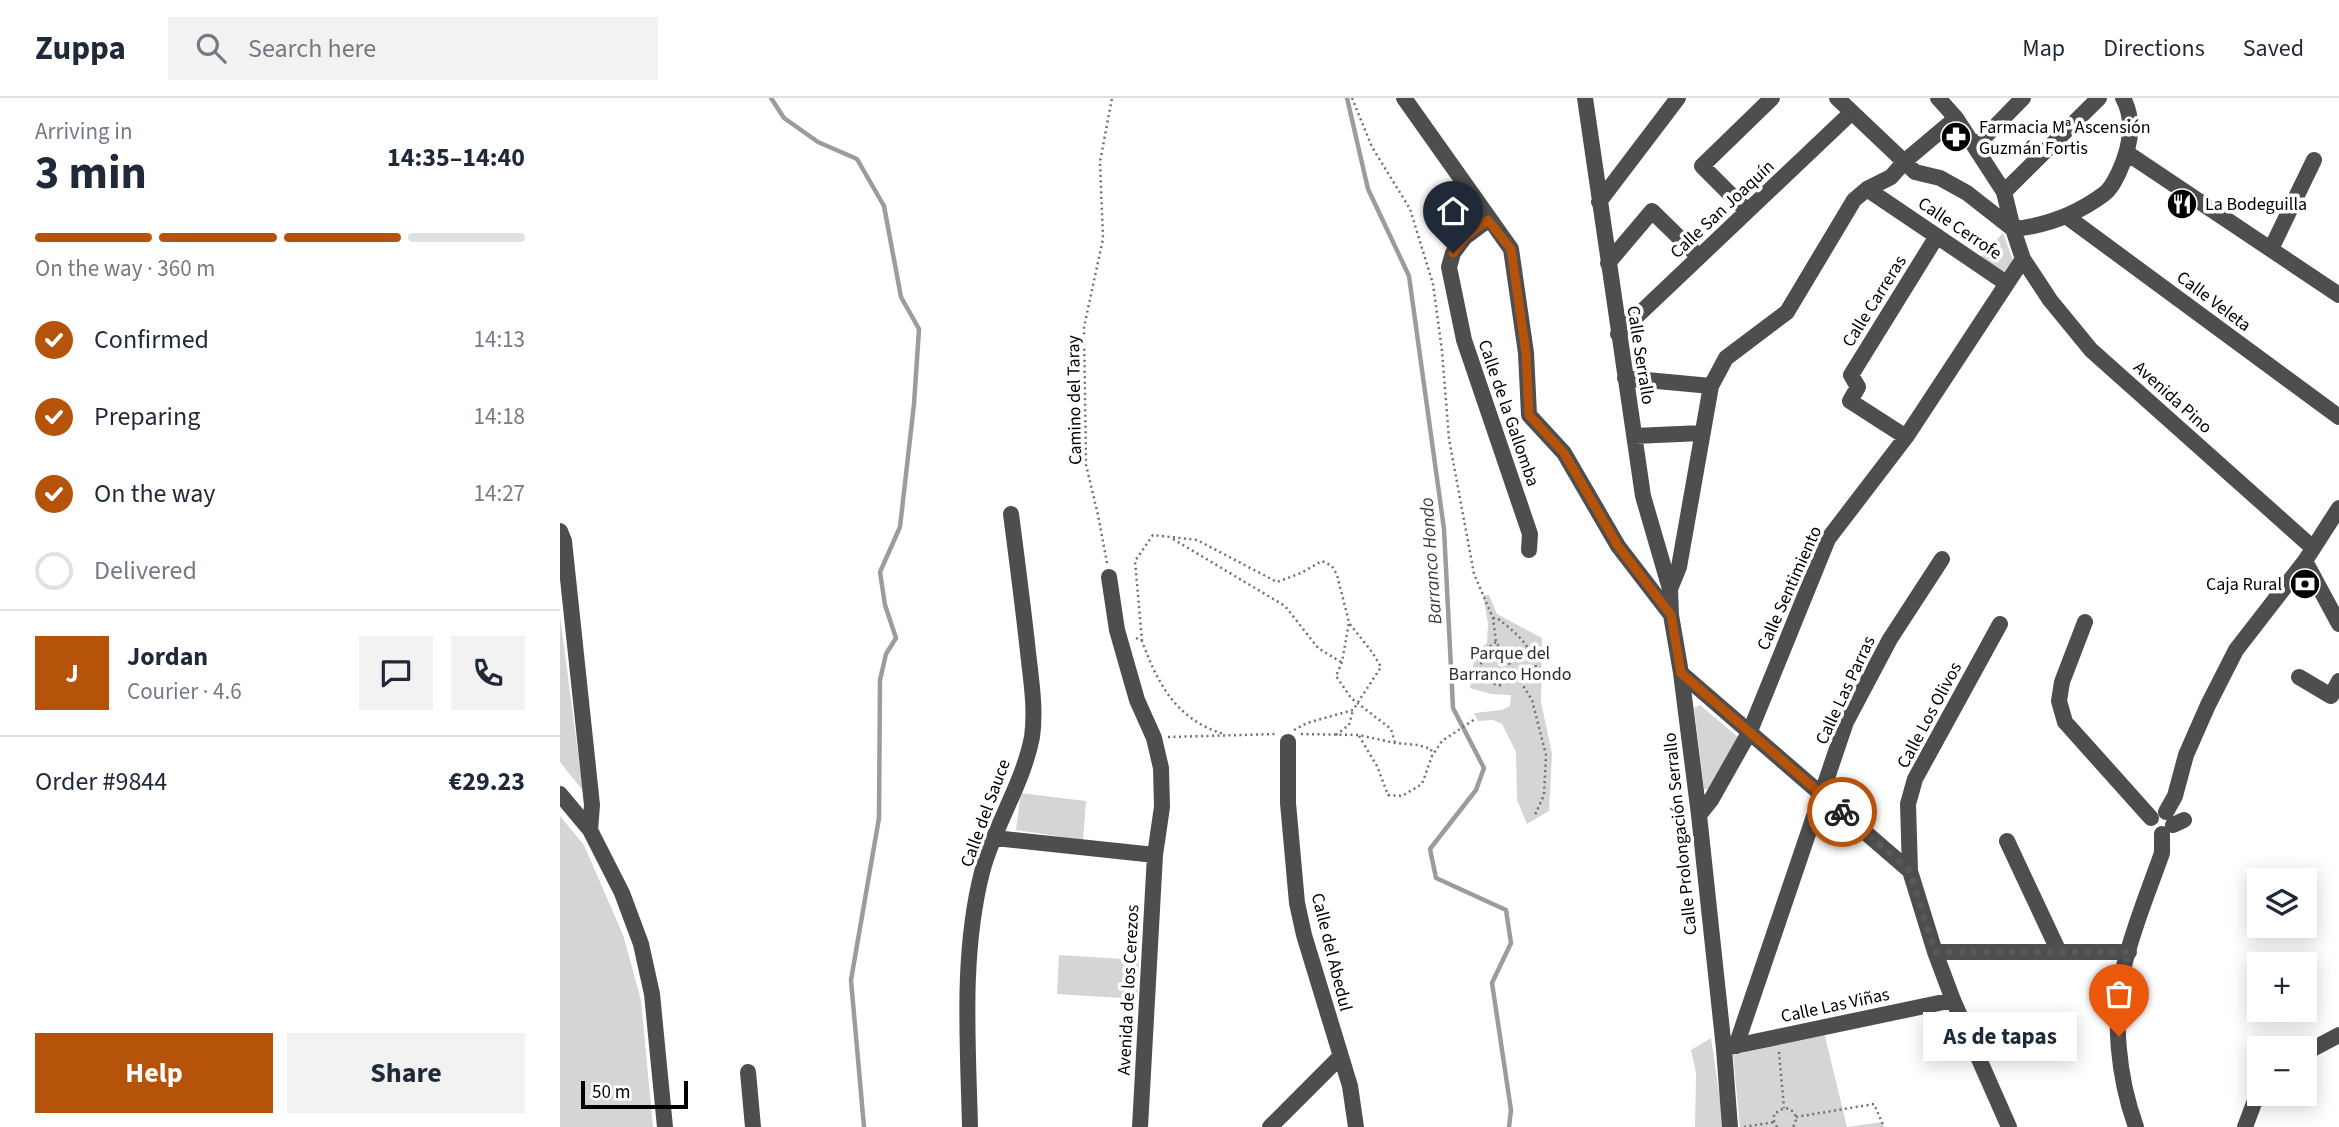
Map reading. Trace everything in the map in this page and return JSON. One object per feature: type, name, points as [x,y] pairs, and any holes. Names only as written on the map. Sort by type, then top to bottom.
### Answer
[{"type":"street","points":[[1404,98],[1511,249],[1526,353],[1529,415],[1564,453],[1618,546],[1671,615]]},
{"type":"street","name":"Calle Serrallo","points":[[1585,98],[1643,496],[1670,589],[1671,615]]},
{"type":"street","points":[[1599,202],[1678,98]]},
{"type":"street","points":[[1747,211],[1702,166],[1772,98]]},
{"type":"street","points":[[1837,98],[1915,172],[1940,178],[1967,193],[2012,229],[2036,227],[2066,216],[2106,193],[2115,181],[2127,153],[2131,134],[2127,106],[2123,98]]},
{"type":"street","points":[[1976,146],[2023,98]]},
{"type":"street","points":[[2004,192],[2099,98]]},
{"type":"street","name":"Avenida Pino","points":[[1941,99],[1976,146],[2004,192],[2012,229],[2023,259],[2050,300],[2091,350],[2309,554]]},
{"type":"street","name":"Calle San Joaquín","points":[[1618,334],[1852,112]]},
{"type":"street","points":[[1670,589],[1679,567],[1711,386],[1726,358],[1787,312],[1854,200],[1867,189],[1891,177],[1905,161],[1956,118]]},
{"type":"street","points":[[2127,153],[2339,294]]},
{"type":"street","points":[[2271,249],[2314,160]]},
{"type":"street","name":"Calle Cerrofe","points":[[1867,189],[2006,283],[2023,259]]},
{"type":"street","points":[[1608,263],[1652,211],[1699,257]]},
{"type":"street","name":"Calle Veleta","points":[[2066,216],[2339,417]]},
{"type":"street","name":"Calle de la Gallomba","points":[[1488,220],[1465,237],[1453,253],[1449,267],[1464,340],[1530,534],[1529,550]]},
{"type":"street","name":"Calle Carreras","points":[[1906,437],[1850,401],[1858,387],[1851,375],[1937,236]]},
{"type":"street","name":"Calle Sentimiento","points":[[1699,815],[1711,800],[1750,732],[1828,539],[1906,437],[2006,283]]},
{"type":"street","points":[[1625,377],[1711,386]]},
{"type":"street","points":[[1634,436],[1702,433]]},
{"type":"street","points":[[2136,1127],[2122,1075],[2118,1016],[2124,967],[2162,853],[2167,822],[2186,755],[2207,705],[2236,650],[2309,554],[2339,508]]},
{"type":"street","name":"Calle del Sauce","points":[[970,1127],[967,998],[972,921],[983,870],[1024,765],[1032,737],[1034,702],[1011,514]]},
{"type":"street","points":[[560,531],[564,541],[591,791],[590,830]]},
{"type":"street","points":[[2309,554],[2339,624]]},
{"type":"street","name":"Calle Las Parras","points":[[1730,1047],[1846,722],[1889,639],[1942,559]]},
{"type":"street","name":"Avenida de los Cerezos","points":[[1109,577],[1117,630],[1138,700],[1154,738],[1161,768],[1162,807],[1155,855],[1140,1127]]},
{"type":"street","name":"Calle Prolongación Serrallo","points":[[1671,615],[1730,1047],[1730,1127]]},
{"type":"street","points":[[2085,622],[2062,682],[2059,701],[2065,722],[2167,822]]},
{"type":"street","name":"Calle Los Olivos","points":[[2000,624],[1915,779],[1908,804],[1910,871],[1935,952],[1953,1000],[2009,1127]]},
{"type":"street","points":[[1681,673],[1910,871]]},
{"type":"street","points":[[2300,677],[2331,696],[2339,681]]},
{"type":"street","name":"Calle del Abedul","points":[[1287,738],[1288,803],[1297,903],[1304,935],[1350,1086],[1356,1127]]},
{"type":"street","points":[[560,794],[590,830],[622,893],[641,944],[652,994],[665,1127]]},
{"type":"street","points":[[995,838],[1155,855]]},
{"type":"street","points":[[2007,841],[2059,952]]},
{"type":"street","points":[[1935,952],[2129,952]]},
{"type":"street","name":"Calle Las Viñas","points":[[1730,1047],[1953,1000]]},
{"type":"street","points":[[2317,1047],[2339,1035]]},
{"type":"street","points":[[1270,1127],[1340,1057]]},
{"type":"street","points":[[748,1072],[753,1127]]},
{"type":"street","points":[[2245,1127],[2253,1106]]},
{"type":"path","name":"Camino del Taray","points":[[1109,577],[1086,465],[1084,327],[1102,239],[1100,162],[1112,98]]},
{"type":"path","points":[[1352,98],[1372,148],[1410,209],[1433,284],[1450,439],[1474,575],[1493,618],[1496,642],[1532,700],[1546,755],[1544,795],[1535,815]]},
{"type":"path","points":[[1227,736],[1203,728],[1167,696],[1142,641],[1135,561],[1153,535],[1197,540],[1277,582],[1322,561],[1332,566],[1337,575],[1349,622],[1381,667],[1353,710],[1349,725],[1335,736]]},
{"type":"path","points":[[1171,537],[1285,606],[1318,648],[1342,662]]},
{"type":"path","points":[[1493,618],[1497,618],[1526,644],[1535,658],[1538,676]]},
{"type":"path","points":[[1349,622],[1342,662],[1336,676],[1351,698],[1391,729],[1395,743]]},
{"type":"path","points":[[1117,630],[1142,641]]},
{"type":"path","points":[[1496,642],[1482,652],[1480,671],[1483,678],[1491,684],[1503,686]]},
{"type":"path","points":[[1287,738],[1307,723],[1353,710]]},
{"type":"path","points":[[1359,735],[1377,765],[1388,795],[1402,796],[1422,784],[1432,756],[1442,741],[1475,719]]},
{"type":"path","points":[[1154,738],[1359,735],[1418,745],[1431,749],[1432,756]]},
{"type":"path","points":[[1779,1045],[1784,1108]]},
{"type":"path","points":[[1796,1117],[1874,1104],[1884,1127]]},
{"type":"path","points":[[1777,1127],[1774,1122],[1777,1111],[1790,1109],[1796,1117]]},
{"type":"path","points":[[1793,1127],[1796,1117]]},
{"type":"path","points":[[1744,1127],[1774,1122]]},
{"type":"green space","points":[[2003,233],[2015,266],[2005,278],[1979,259]]},
{"type":"green space","name":"Parque del Barranco Hondo","points":[[1483,595],[1489,595],[1497,614],[1542,638],[1541,702],[1552,754],[1549,811],[1527,824],[1517,800],[1516,752],[1502,724],[1493,720],[1478,721],[1474,713],[1502,710],[1510,706],[1511,695],[1491,694],[1470,688],[1475,652],[1487,643],[1488,624]]},
{"type":"green space","points":[[560,616],[583,791],[560,762]]},
{"type":"green space","points":[[1700,705],[1739,738],[1710,790],[1704,789],[1694,708]]},
{"type":"green space","points":[[1021,793],[1086,801],[1083,840],[1016,830]]},
{"type":"green space","points":[[560,816],[584,845],[623,935],[641,1000],[653,1127],[560,1127]]},
{"type":"green space","points":[[1059,955],[1139,960],[1137,999],[1057,994]]},
{"type":"green space","points":[[1824,1032],[1847,1127],[1740,1127],[1733,1055]]},
{"type":"green space","points":[[1711,1038],[1722,1127],[1695,1127],[1696,1073],[1691,1050]]},
{"type":"green space","points":[[1882,1122],[1884,1127],[1847,1127]]},
{"type":"waterway","points":[[771,98],[784,118],[818,142],[857,159],[884,206],[901,297],[919,329],[914,404],[900,527],[880,572],[885,605],[896,638],[886,654],[880,680],[879,818],[851,980],[864,1127]]},
{"type":"waterway","name":"Barranco Hondo","points":[[1347,98],[1368,189],[1409,276],[1444,529],[1453,708],[1484,768],[1476,790],[1430,849],[1436,878],[1506,910],[1511,943],[1492,983],[1511,1110],[1509,1127]]},
{"type":"way so far","points":[[1842,812],[1910,871],[1935,952],[2129,952],[2124,967],[2118,1016],[2119,1036]]},
{"type":"place","name":"Farmacia Mª Ascensión Guzmán Fortis","points":[[1956,137]]},
{"type":"place","name":"La Bodeguilla","points":[[2182,204]]},
{"type":"place","name":"Caja Rural","points":[[2305,584]]},
{"type":"place","name":"As de tapas","points":[[2119,1036]]},
{"type":"route","points":[[1453,253],[1465,237],[1488,220],[1511,249],[1526,353],[1529,415],[1564,453],[1618,546],[1671,615],[1681,673],[1842,812]]}]
